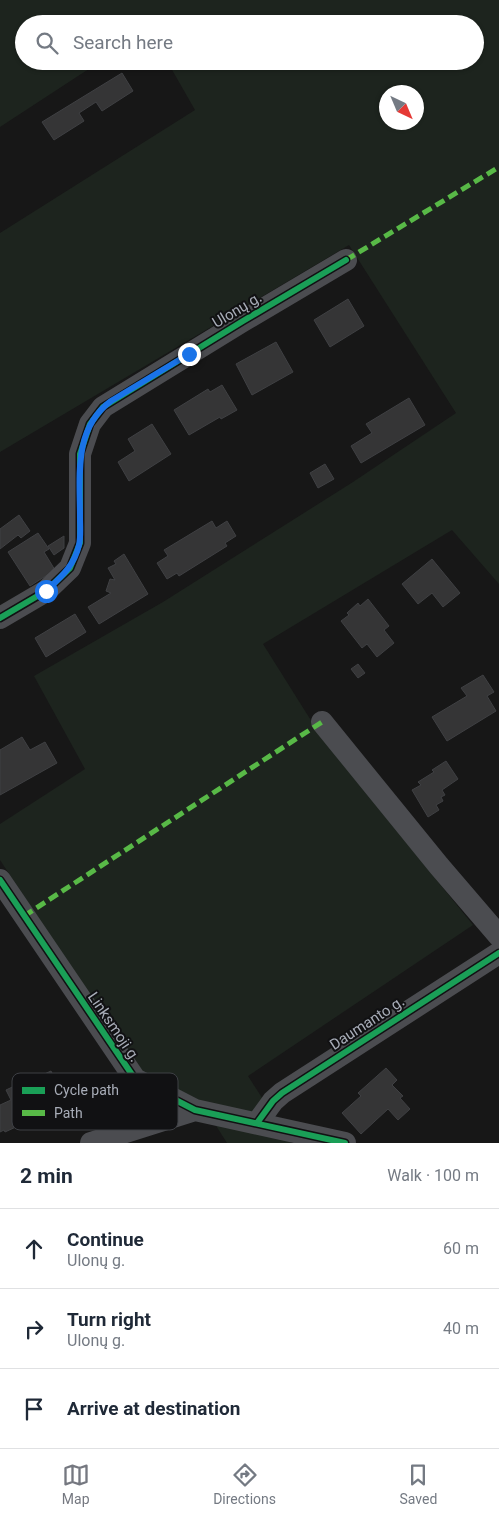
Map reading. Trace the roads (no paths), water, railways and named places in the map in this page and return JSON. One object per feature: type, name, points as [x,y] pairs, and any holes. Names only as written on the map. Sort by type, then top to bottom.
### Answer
[{"type":"street","name":"Ulonų g.","points":[[0,618],[46,591],[70,568],[80,543],[80,454],[90,424],[103,407],[346,260]]},
{"type":"street","points":[[322,722],[438,866],[499,936]]},
{"type":"street","name":"Linksmoji g.","points":[[0,880],[131,1073]]},
{"type":"street","name":"Daumanto g.","points":[[256,1123],[273,1101],[282,1094],[499,953]]},
{"type":"street","name":"Linksmoji g.","points":[[178,1101],[195,1110],[345,1143]]},
{"type":"street","points":[[178,1115],[195,1110]]},
{"type":"street","points":[[112,1136],[117,1130]]},
{"type":"street","points":[[91,1143],[131,1130]]}]
